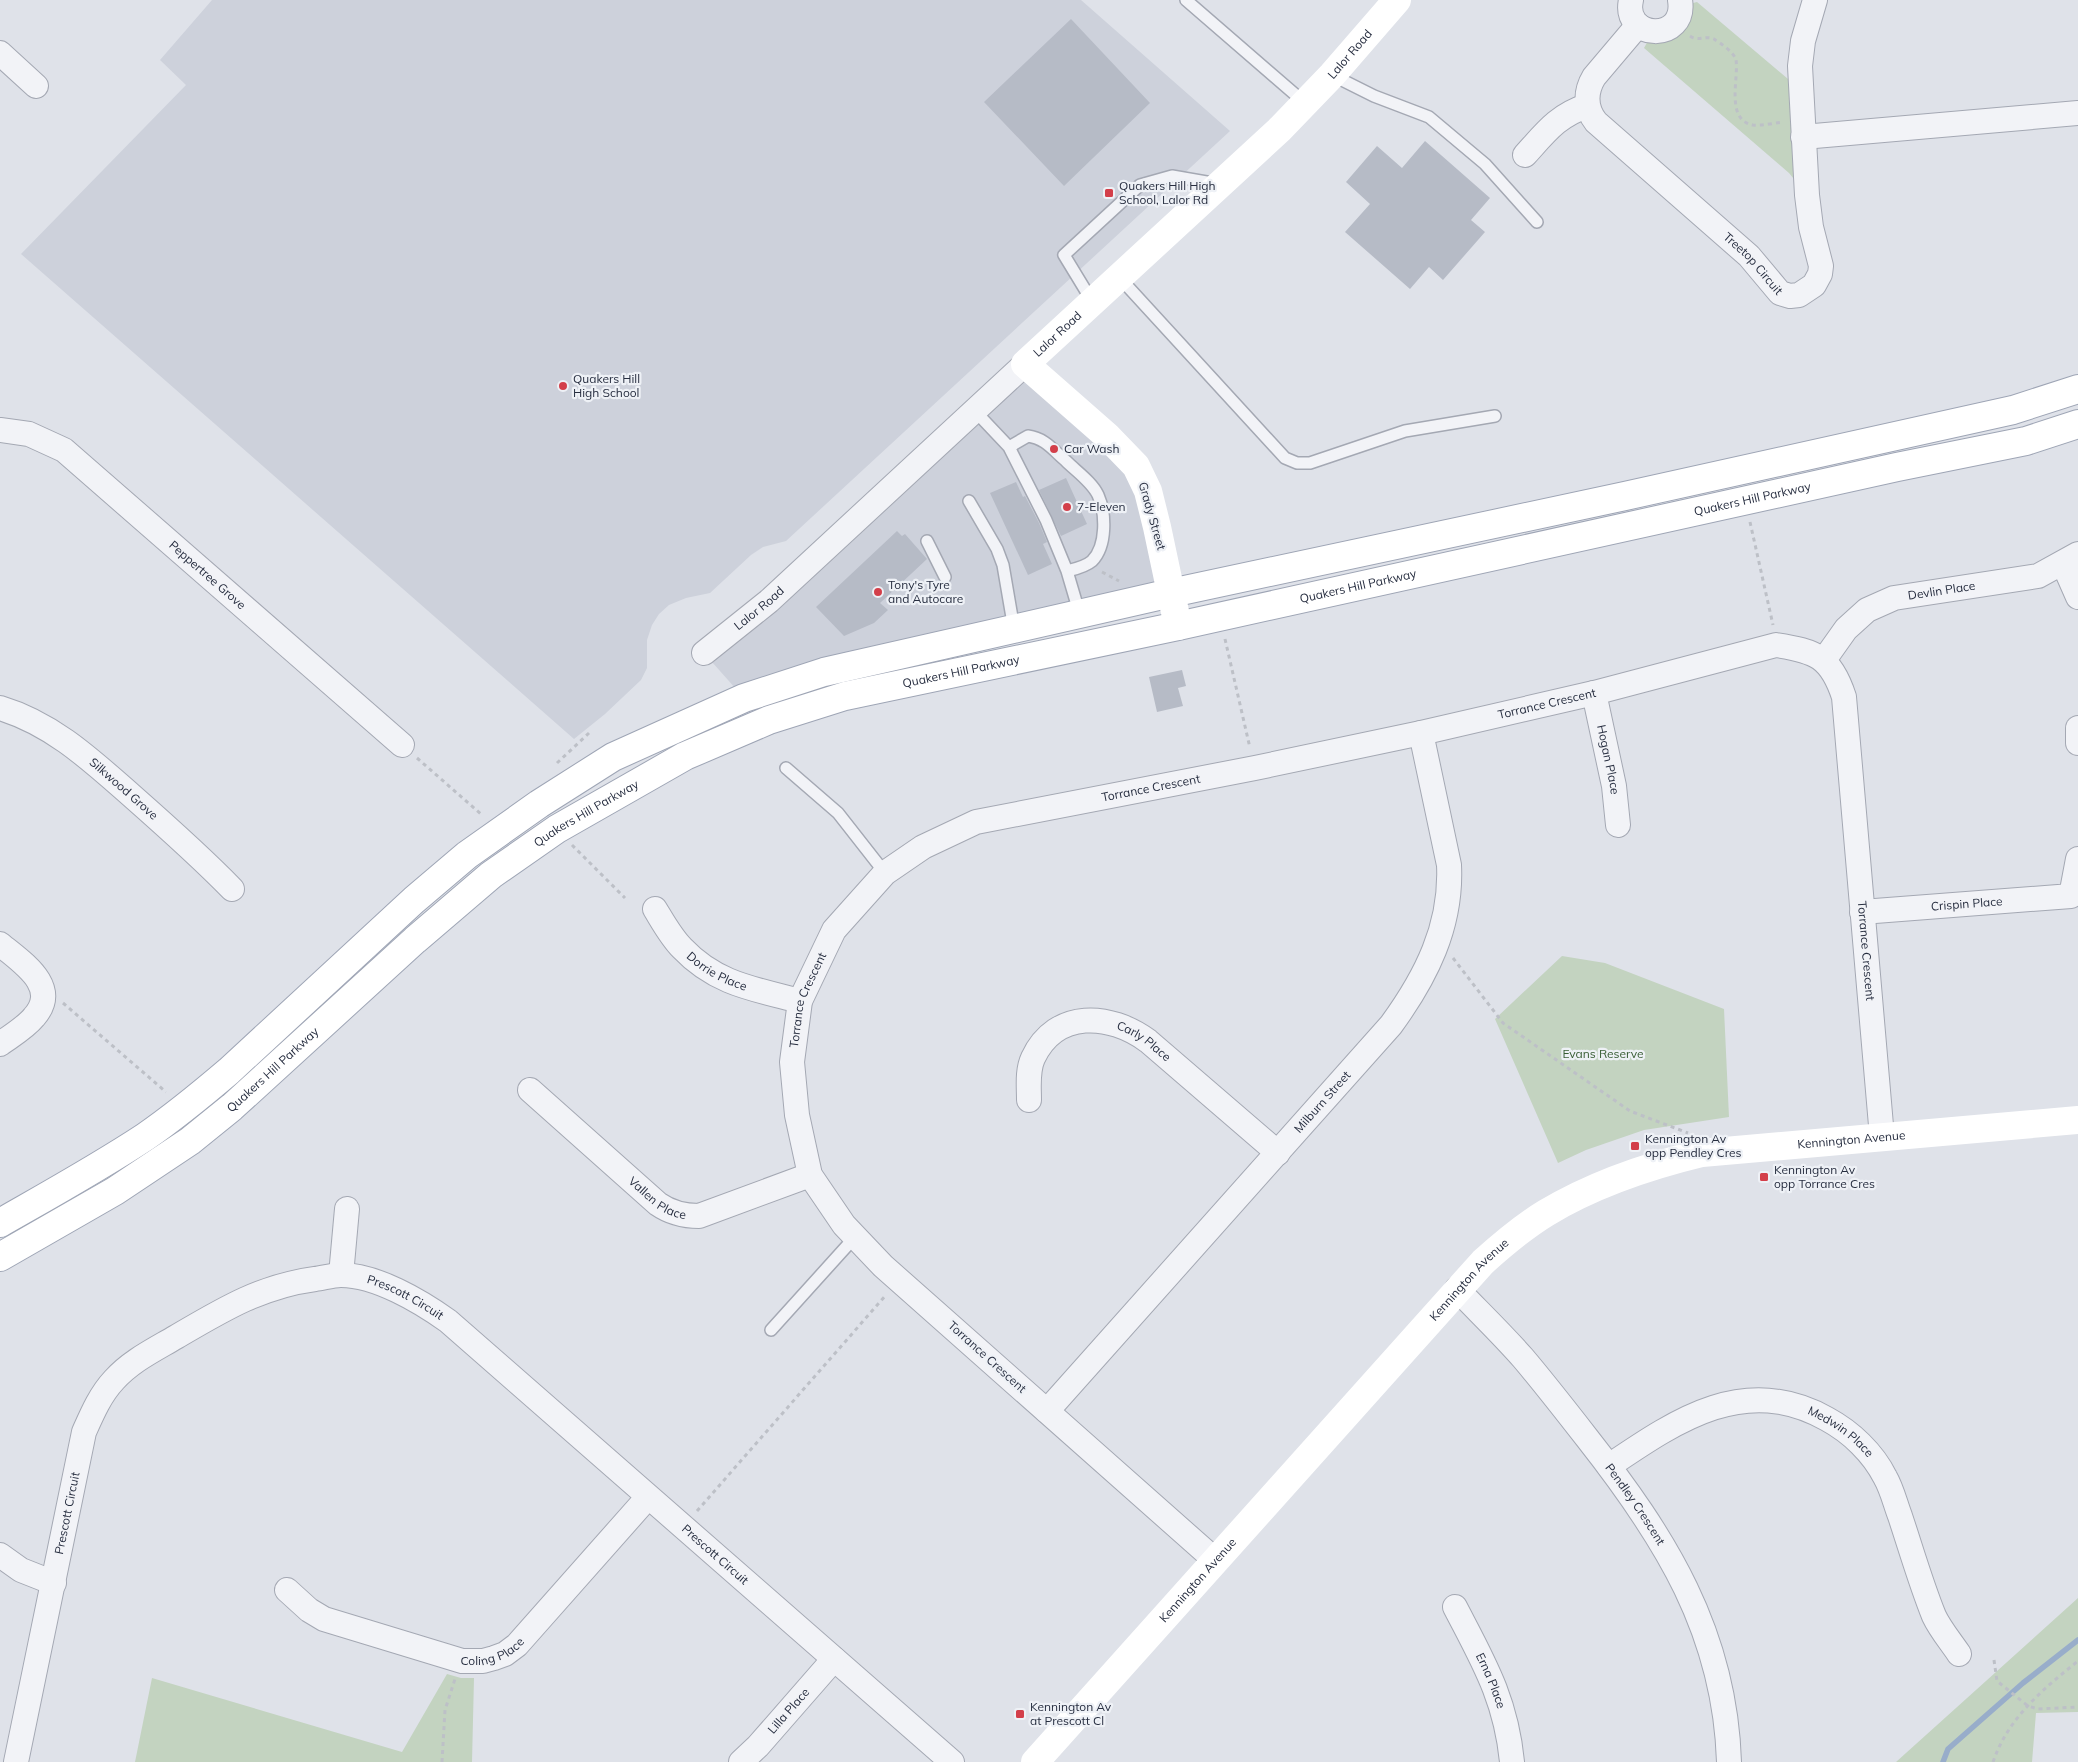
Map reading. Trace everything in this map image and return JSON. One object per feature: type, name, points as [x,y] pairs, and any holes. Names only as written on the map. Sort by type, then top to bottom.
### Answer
[{"type":"main road","name":"Lalor Road","points":[[1025,364],[1119,276],[1222,184],[1332,75],[1397,0]]},
{"type":"main road","name":"Grady Street","points":[[1025,364],[1107,436],[1136,466],[1148,491],[1178,626]]},
{"type":"main road","points":[[0,1223],[109,1160],[146,1136],[199,1096],[237,1064],[414,900],[467,855],[539,804],[613,757],[744,698],[815,675],[1014,629],[1994,414],[2078,390]]},
{"type":"main road","name":"Quakers Hill Parkway","points":[[0,1258],[116,1192],[190,1142],[232,1108],[415,940],[491,875],[557,829],[685,756],[769,720],[846,696],[1178,626],[1896,467],[2026,441],[2078,424]]},
{"type":"main road","name":"Kennington Avenue","points":[[1036,1762],[1457,1289],[1483,1262],[1514,1235],[1547,1212],[1619,1178],[1655,1165],[1702,1153],[2078,1120]]},
{"type":"street","points":[[1631,0],[1630,12],[1638,25],[1653,32],[1662,31],[1673,24],[1680,15],[1680,0]]},
{"type":"street","name":"Treetop Circuit","points":[[1587,106],[1596,122],[1749,256],[1780,293],[1790,296],[1799,295],[1814,285],[1822,266],[1812,227],[1807,195],[1800,66],[1803,41],[1814,0]]},
{"type":"street","points":[[1525,154],[1559,119],[1572,111],[1587,106],[1589,85],[1594,77],[1638,25]]},
{"type":"street","points":[[0,54],[36,86]]},
{"type":"street","points":[[1803,128],[2078,113]]},
{"type":"street","name":"Lalor Road","points":[[704,653],[769,601],[1025,364]]},
{"type":"street","name":"Peppertree Grove","points":[[0,430],[42,438],[64,450],[402,745]]},
{"type":"street","points":[[2071,558],[2078,597]]},
{"type":"street","name":"Devlin Place","points":[[1824,660],[1846,629],[1867,610],[1894,598],[2038,576],[2071,558]]},
{"type":"street","name":"Torrance Crescent","points":[[1216,1561],[883,1266],[844,1225],[810,1175],[797,1115],[792,1062],[800,1001],[834,930],[885,872],[924,847],[976,822],[1255,768],[1421,733],[1594,693],[1776,645],[1801,649],[1824,660],[1837,676],[1844,698],[1882,1137]]},
{"type":"street","name":"Hogan Place","points":[[1594,693],[1614,786],[1618,825]]},
{"type":"street","name":"Silkwood Grove","points":[[0,708],[40,724],[67,740],[196,853],[232,888]]},
{"type":"street","points":[[2078,728],[2078,743]]},
{"type":"street","name":"Milburn Street","points":[[1047,1410],[1391,1025],[1410,997],[1442,933],[1450,888],[1449,866],[1421,733]]},
{"type":"street","name":"Crispin Place","points":[[1862,912],[2071,896],[2078,859]]},
{"type":"street","name":"Dorrie Place","points":[[655,909],[681,947],[709,972],[736,984],[800,1001]]},
{"type":"street","points":[[0,944],[33,972],[42,986],[43,995],[42,1004],[34,1018],[0,1044]]},
{"type":"street","name":"Carly Place","points":[[1029,1100],[1029,1071],[1033,1058],[1050,1036],[1061,1027],[1075,1021],[1092,1019],[1108,1021],[1135,1031],[1148,1041],[1278,1153]]},
{"type":"street","name":"Vallen Place","points":[[530,1090],[658,1204],[684,1216],[706,1214],[810,1175]]},
{"type":"street","points":[[341,1275],[347,1209]]},
{"type":"street","name":"Prescott Circuit","points":[[16,1762],[84,1432],[93,1411],[114,1380],[139,1358],[234,1303],[277,1287],[341,1275],[368,1280],[407,1296],[429,1307],[448,1321],[952,1762]]},
{"type":"street","name":"Pendley Crescent","points":[[1457,1289],[1522,1357],[1609,1466],[1663,1544],[1693,1602],[1708,1642],[1716,1673],[1725,1724],[1729,1762]]},
{"type":"street","name":"Medwin Place","points":[[1609,1466],[1644,1442],[1693,1415],[1730,1402],[1763,1400],[1783,1402],[1816,1413],[1847,1432],[1861,1444],[1881,1469],[1894,1498],[1935,1618],[1959,1654]]},
{"type":"street","name":"Coling Place","points":[[287,1590],[309,1610],[324,1619],[454,1659],[483,1661],[505,1654],[517,1645],[648,1497]]},
{"type":"street","points":[[0,1555],[21,1570],[54,1583]]},
{"type":"street","name":"Erna Place","points":[[1455,1607],[1487,1669],[1499,1698],[1506,1720],[1512,1762]]},
{"type":"street","name":"Lilla Place","points":[[741,1762],[758,1746],[834,1659]]},
{"type":"lane","points":[[1186,0],[1305,102]]},
{"type":"lane","points":[[1332,75],[1383,100],[1430,117],[1484,164],[1537,222]]},
{"type":"lane","points":[[1092,302],[1064,255],[1140,185],[1172,176],[1222,184]]},
{"type":"lane","points":[[1119,276],[1284,458],[1297,463],[1310,462],[1405,431],[1495,416]]},
{"type":"lane","points":[[974,410],[1009,447],[1046,520],[1067,571],[1080,614]]},
{"type":"lane","points":[[1009,447],[1028,436],[1043,440],[1098,494],[1103,521],[1103,540],[1099,551],[1088,563],[1067,571]]},
{"type":"lane","points":[[969,501],[997,549],[1003,565],[1014,629]]},
{"type":"lane","points":[[927,541],[945,577]]},
{"type":"lane","points":[[786,768],[838,813],[885,872]]},
{"type":"lane","points":[[772,1330],[855,1237]]},
{"type":"path","points":[[1673,24],[1692,38],[1698,40],[1710,37],[1714,39],[1734,57],[1737,74],[1734,101],[1738,114],[1743,121],[1755,125],[1803,128]]},
{"type":"path","points":[[1749,518],[1774,632]]},
{"type":"path","points":[[1088,563],[1124,585]]},
{"type":"path","points":[[1224,633],[1255,768]]},
{"type":"path","points":[[402,745],[486,819]]},
{"type":"path","points":[[569,842],[625,898]]},
{"type":"path","points":[[1442,933],[1453,957],[1503,1023],[1630,1111],[1691,1134],[1702,1153]]},
{"type":"path","points":[[43,995],[58,999],[169,1094]]},
{"type":"path","points":[[696,1512],[886,1295]]},
{"type":"path","points":[[1994,1660],[1997,1681],[2028,1706],[2038,1710],[2078,1707]]},
{"type":"path","points":[[1993,1762],[2001,1743],[2037,1695],[2078,1661]]},
{"type":"path","points":[[442,1762],[445,1710],[456,1677]]},
{"type":"shaded area","name":"Quakers Hill High School","points":[[212,0],[1081,0],[1230,131],[786,541],[763,547],[751,555],[710,593],[686,598],[669,605],[659,614],[652,625],[647,640],[647,668],[641,680],[605,714],[574,739],[21,254],[186,85],[160,60]]},
{"type":"shaded area","points":[[1024,363],[1136,466],[1171,593],[744,698],[704,653]]},
{"type":"green space","points":[[1697,2],[1801,90],[1807,195],[1789,173],[1644,48],[1653,32],[1681,6]]},
{"type":"green space","name":"Evans Reserve","points":[[1562,956],[1605,963],[1724,1009],[1729,1117],[1644,1130],[1586,1150],[1558,1163],[1495,1019]]},
{"type":"green space","points":[[2078,1598],[2078,1712],[2036,1713],[2032,1762],[1896,1762]]},
{"type":"green space","points":[[447,1674],[461,1678],[474,1678],[472,1762],[135,1762],[152,1678],[402,1752]]},
{"type":"building","points":[[1071,19],[1150,103],[1064,186],[984,102]]},
{"type":"building","points":[[1425,141],[1490,198],[1471,220],[1485,232],[1443,280],[1429,267],[1410,289],[1345,232],[1370,204],[1346,182],[1377,146],[1402,168]]},
{"type":"building","name":"7-Eleven","points":[[1066,478],[1087,524],[1061,536],[1039,490]]},
{"type":"building","points":[[1016,482],[1039,523],[1047,542],[1043,544],[1052,564],[1028,575],[990,493]]},
{"type":"building","points":[[897,531],[902,536],[905,534],[927,559],[880,603],[888,610],[874,623],[844,636],[816,607]]},
{"type":"building","points":[[1182,670],[1186,686],[1178,688],[1183,706],[1157,712],[1149,677]]},
{"type":"waterway","points":[[1943,1762],[1948,1749],[2023,1683],[2078,1640]]},
{"type":"place","name":"Quakers Hill High School, Lalor Rd","points":[[1109,193]]},
{"type":"place","name":"Quakers Hill High School","points":[[563,386]]},
{"type":"place","name":"Car Wash","points":[[1054,449]]},
{"type":"place","name":"7-Eleven","points":[[1067,507]]},
{"type":"place","name":"Tony's Tyre and Autocare","points":[[878,592]]},
{"type":"place","name":"Kennington Av opp Pendley Cres","points":[[1635,1146]]},
{"type":"place","name":"Kennington Av opp Torrance Cres","points":[[1764,1177]]},
{"type":"place","name":"Kennington Av at Prescott Cl","points":[[1020,1714]]}]
